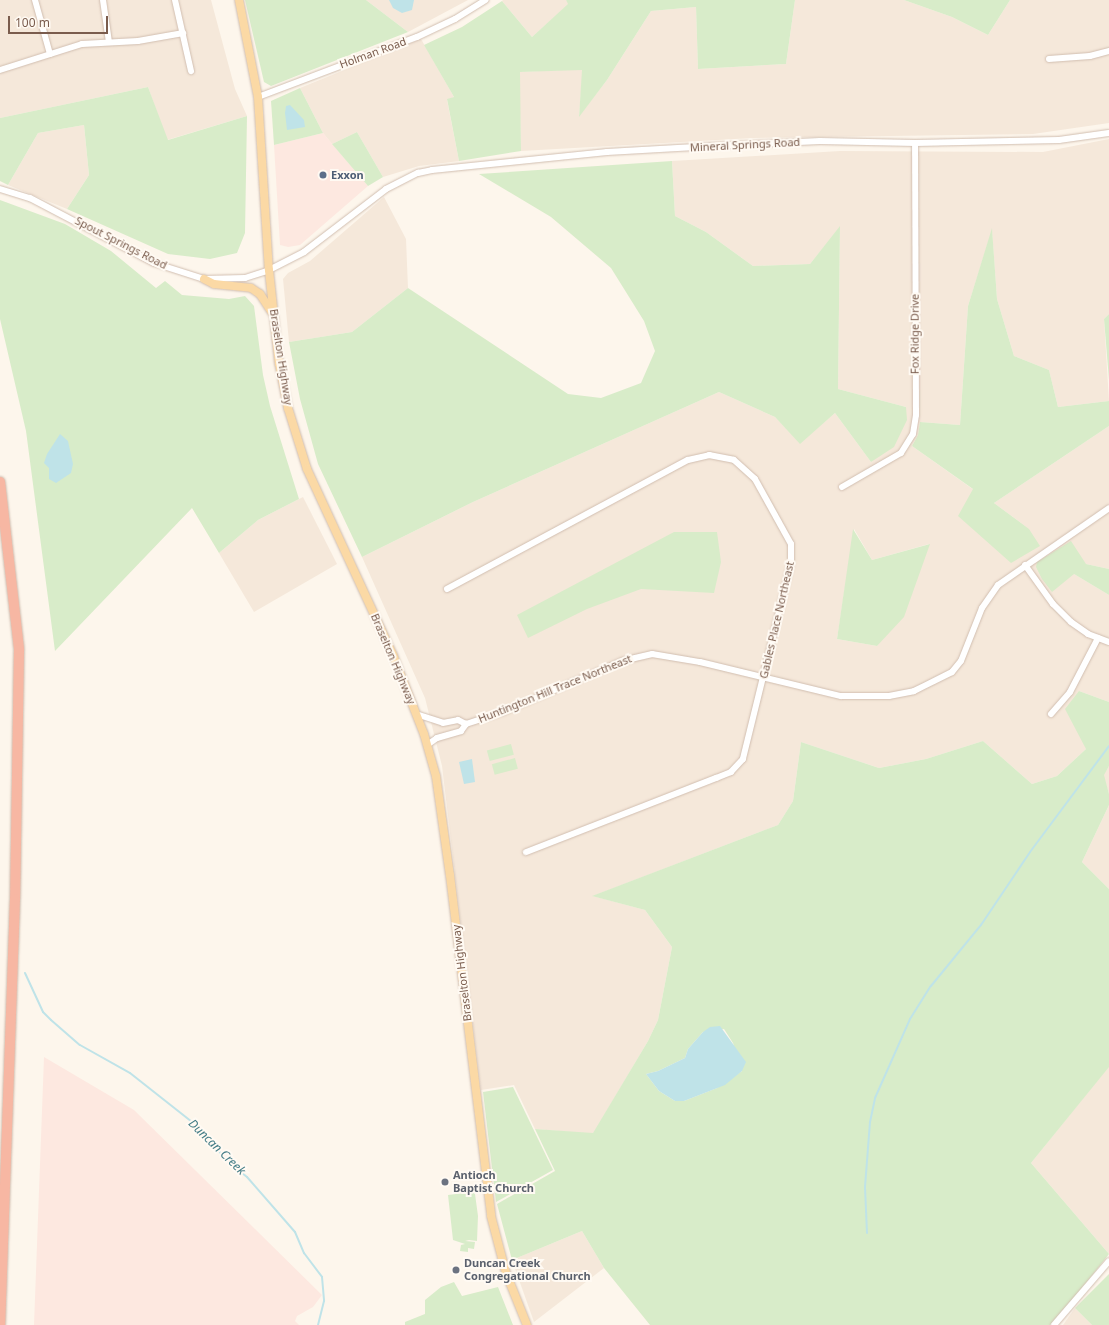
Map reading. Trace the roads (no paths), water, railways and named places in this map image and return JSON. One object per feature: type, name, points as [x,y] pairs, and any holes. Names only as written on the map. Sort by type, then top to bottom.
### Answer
[{"type":"highway","points":[[0,482],[19,650],[15,906],[0,1325]]},
{"type":"main road","name":"Braselton Highway","points":[[238,0],[258,97],[273,314],[288,408],[307,468],[393,655],[416,714],[436,776],[445,833],[491,1216],[506,1273],[527,1325]]},
{"type":"main road","points":[[204,279],[214,284],[251,288],[260,294],[273,314]]},
{"type":"street","points":[[35,0],[50,54]]},
{"type":"street","points":[[103,0],[109,42]]},
{"type":"street","points":[[175,0],[191,71]]},
{"type":"street","name":"Holman Road","points":[[258,97],[417,37],[455,19],[485,0]]},
{"type":"street","points":[[0,70],[82,44],[138,41],[183,33]]},
{"type":"street","points":[[1049,59],[1090,56],[1109,51]]},
{"type":"street","name":"Mineral Springs Road","points":[[269,270],[304,252],[386,189],[418,173],[432,170],[607,152],[820,141],[915,143],[1059,140],[1109,132]]},
{"type":"street","name":"Fox Ridge Drive","points":[[842,487],[902,453],[913,434],[916,415],[915,143]]},
{"type":"street","name":"Spout Springs Road","points":[[0,189],[30,198],[154,263],[204,279],[244,278],[269,270]]},
{"type":"street","name":"Gables Place Northeast","points":[[447,589],[688,460],[709,455],[734,460],[755,479],[791,544],[791,563],[743,759],[731,772],[526,852]]},
{"type":"street","name":"Huntington Hill Trace Northeast","points":[[427,745],[437,738],[461,731],[466,724],[503,712],[622,661],[652,654],[700,662],[818,692],[863,698],[889,696],[914,691],[937,681],[952,672],[961,661],[990,593],[1025,565],[1109,508]]},
{"type":"street","points":[[1025,565],[1053,604],[1071,622],[1098,638],[1109,642]]},
{"type":"street","points":[[1051,714],[1070,692],[1098,638]]},
{"type":"street","name":"Huntington Hill Trace Northeast","points":[[416,714],[437,721],[458,720],[466,724]]},
{"type":"street","points":[[1054,1325],[1109,1261]]},
{"type":"water","points":[[389,0],[414,0],[412,10],[402,13],[393,8]]},
{"type":"water","points":[[290,105],[304,120],[305,127],[287,130],[285,113],[286,106]]},
{"type":"water","points":[[60,434],[68,441],[73,464],[71,473],[56,483],[49,479],[49,468],[44,463],[47,454]]},
{"type":"water","points":[[472,759],[475,782],[464,784],[459,762]]},
{"type":"water","points":[[720,1026],[746,1062],[742,1071],[725,1085],[684,1101],[675,1101],[659,1091],[646,1074],[658,1071],[685,1058],[688,1049],[703,1032],[710,1027]]},
{"type":"waterway","points":[[867,1233],[865,1187],[870,1122],[875,1098],[910,1019],[931,986],[981,925],[1030,852],[1109,746]]},
{"type":"waterway","name":"Duncan Creek","points":[[25,973],[43,1012],[51,1020],[80,1045],[130,1073],[201,1129],[226,1160],[247,1177],[295,1232],[304,1253],[322,1277],[324,1301],[318,1325]]},
{"type":"place","name":"Exxon","points":[[323,175]]},
{"type":"place","name":"Antioch Baptist Church","points":[[445,1182]]},
{"type":"place","name":"Duncan Creek Congregational Church","points":[[456,1270]]}]
